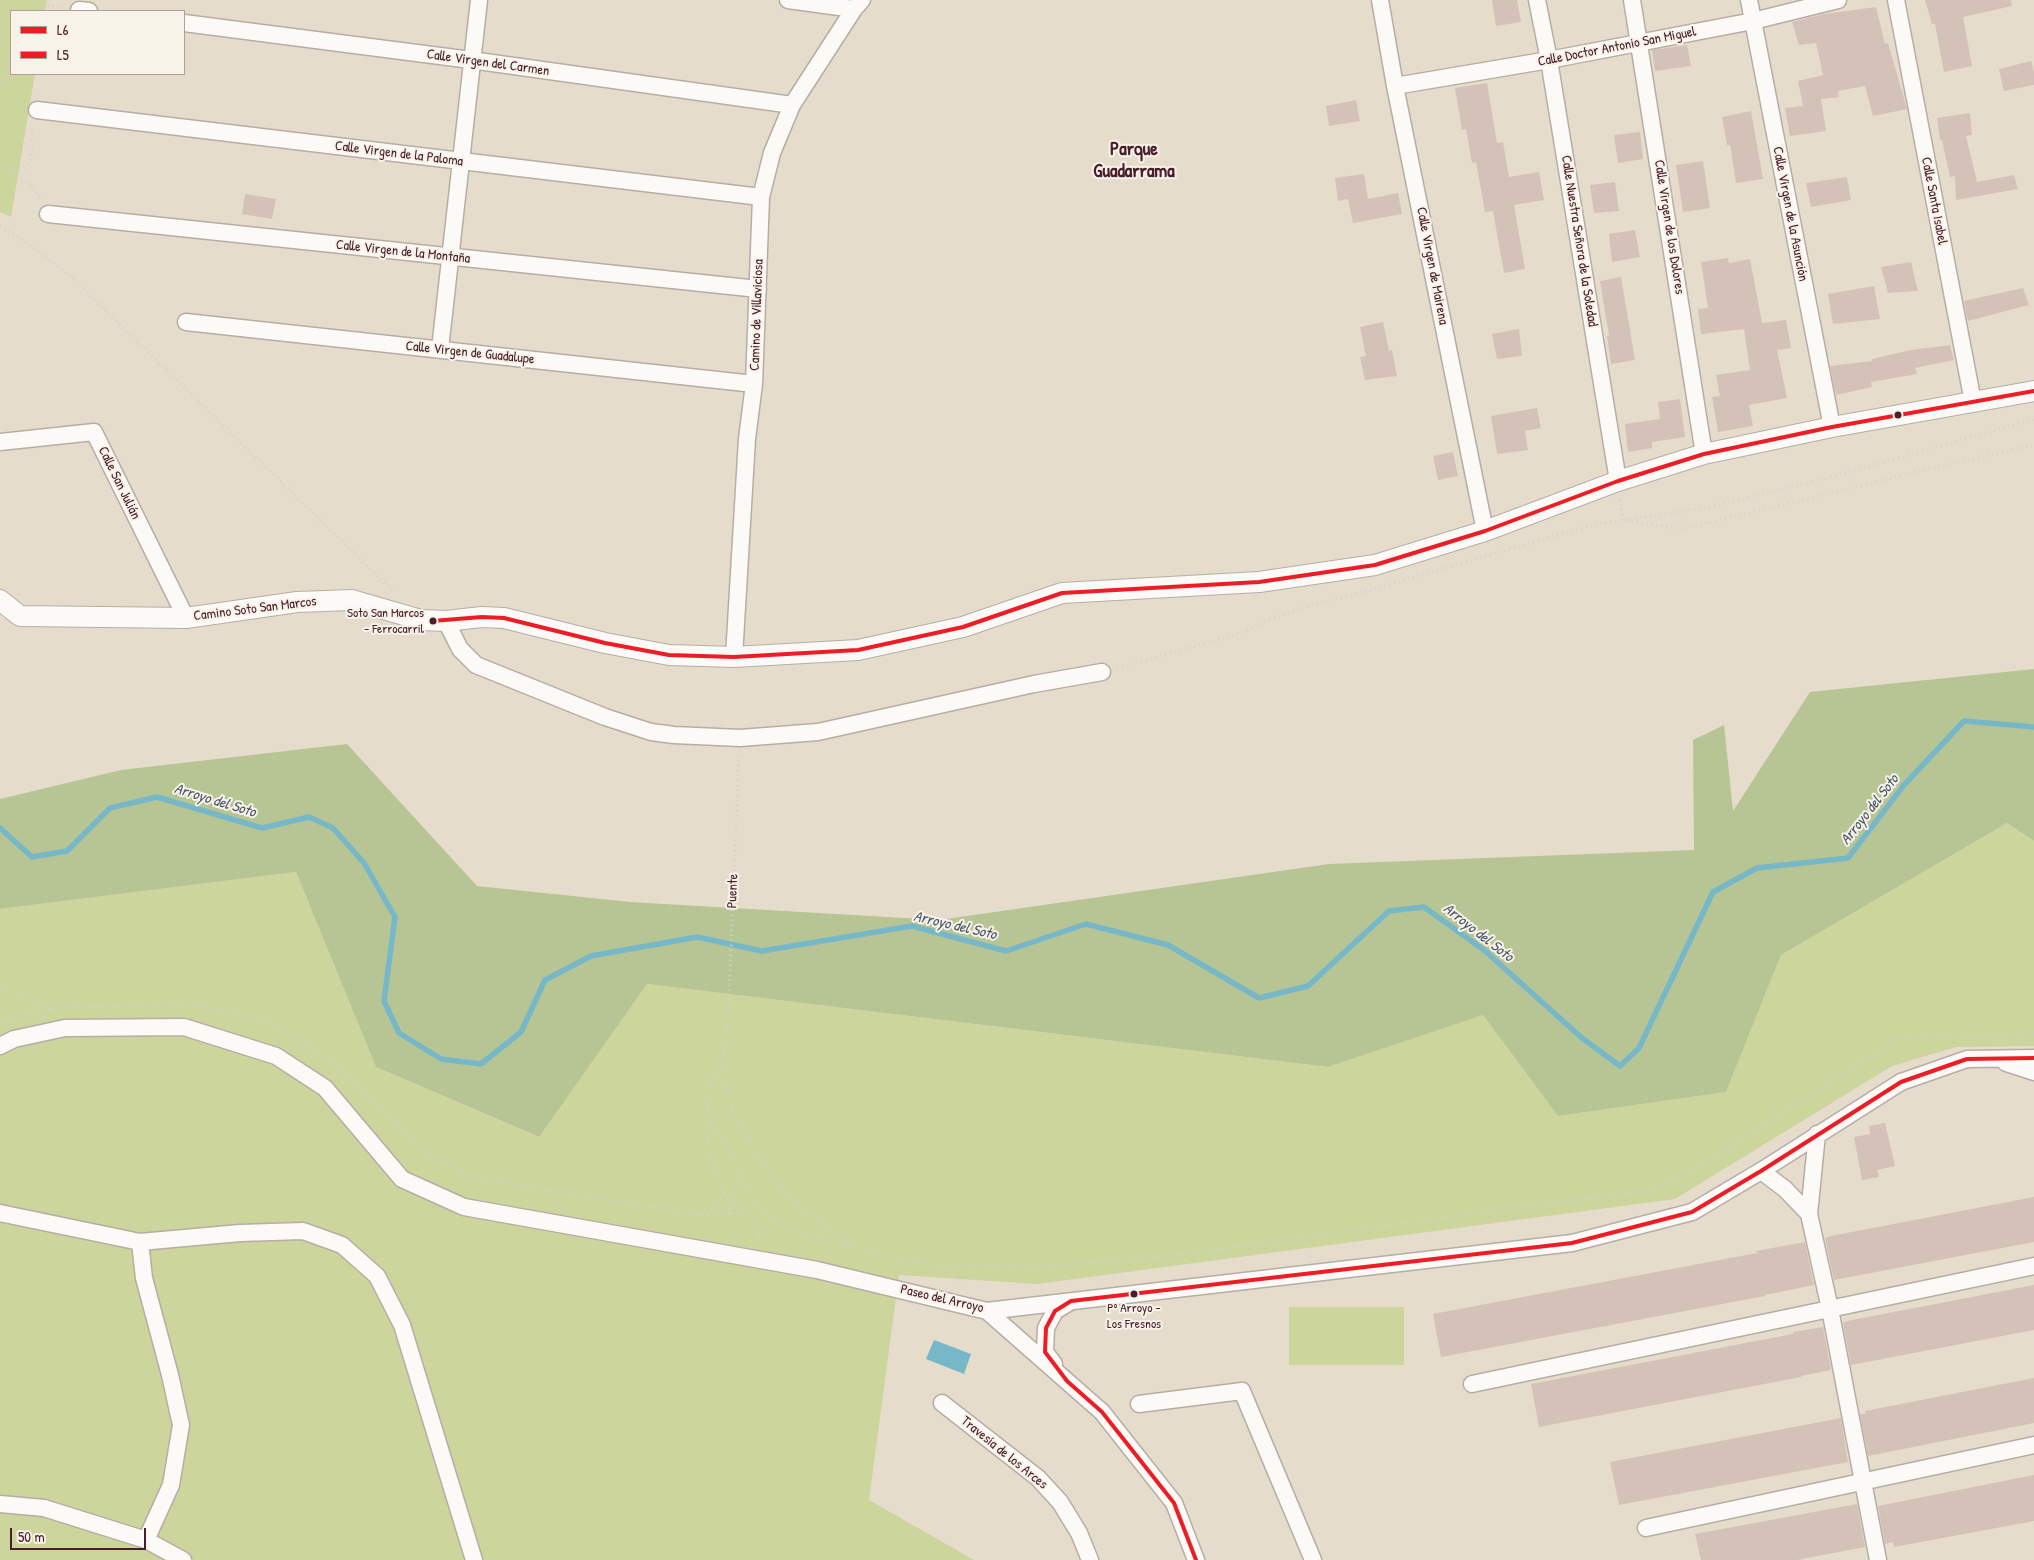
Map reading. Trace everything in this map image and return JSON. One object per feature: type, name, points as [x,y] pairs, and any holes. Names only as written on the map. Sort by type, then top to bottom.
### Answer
[{"type":"street","points":[[440,350],[479,0]]},
{"type":"street","points":[[788,0],[858,5]]},
{"type":"street","name":"Calle Virgen de Mairena","points":[[1380,0],[1395,86],[1486,531]]},
{"type":"street","name":"Calle Nuestra Señora de la Soledad","points":[[1537,0],[1549,60],[1618,482]]},
{"type":"street","name":"Calle Virgen de los Dolores","points":[[1632,0],[1704,454]]},
{"type":"street","name":"Calle Virgen de la Asunción","points":[[1749,0],[1832,428]]},
{"type":"street","name":"Calle Doctor Antonio San Miguel","points":[[1395,86],[1640,43],[1753,21],[1838,0]]},
{"type":"street","name":"Calle Santa Isabel","points":[[1896,0],[1973,402]]},
{"type":"street","name":"Camino de Villaviciosa","points":[[734,657],[748,440],[754,384],[761,197],[772,152],[792,105],[858,5]]},
{"type":"street","name":"Calle Virgen del Carmen","points":[[185,23],[471,60],[792,105]]},
{"type":"street","name":"Calle Virgen de la Paloma","points":[[36,110],[761,197]]},
{"type":"street","name":"Calle Virgen de la Montaña","points":[[48,214],[758,289]]},
{"type":"street","name":"Calle Virgen de Guadalupe","points":[[186,322],[754,384]]},
{"type":"street","name":"Camino Soto San Marcos","points":[[0,600],[20,616],[186,618],[297,602],[352,600],[413,619],[446,621],[482,617],[504,618],[605,643],[669,656],[734,657],[858,650],[963,627],[1062,593],[1259,582],[1376,565],[1486,531],[1618,482],[1704,454],[1832,428],[2034,391]]},
{"type":"street","name":"Calle San Julián","points":[[0,442],[94,432],[186,618]]},
{"type":"street","points":[[446,621],[460,649],[476,665],[606,717],[651,732],[674,735],[740,738],[818,732],[1034,684],[1102,672]]},
{"type":"street","name":"Paseo del Arroyo","points":[[0,1046],[14,1039],[65,1028],[184,1027],[276,1056],[325,1088],[402,1179],[464,1207],[817,1270],[987,1311],[1572,1243],[1692,1212],[1761,1171],[1901,1082],[1995,1051],[2034,1058]]},
{"type":"street","points":[[1995,1051],[2034,1072]]},
{"type":"street","points":[[1817,1134],[1808,1214],[1830,1309],[1878,1560]]},
{"type":"street","points":[[1761,1171],[1785,1189],[1808,1214]]},
{"type":"street","points":[[0,1213],[140,1242],[240,1233],[303,1231],[342,1245],[378,1276],[402,1325],[474,1560]]},
{"type":"street","points":[[140,1242],[144,1278],[170,1375],[180,1425],[171,1484],[146,1540]]},
{"type":"street","points":[[1472,1384],[2034,1266]]},
{"type":"street","points":[[1067,1381],[1045,1352],[1046,1328],[1055,1311],[1072,1301]]},
{"type":"street","points":[[987,1311],[1102,1412],[1174,1502],[1196,1560]]},
{"type":"street","points":[[1139,1404],[1242,1392],[1313,1560]]},
{"type":"street","name":"Travesía de los Arces","points":[[942,1403],[1044,1484],[1060,1502],[1079,1533],[1090,1560]]},
{"type":"street","points":[[1646,1528],[2034,1445]]},
{"type":"street","points":[[0,1504],[44,1508],[146,1540],[183,1560]]},
{"type":"path","points":[[41,10],[50,0]]},
{"type":"path","points":[[0,89],[5,80],[10,56]]},
{"type":"path","points":[[9,170],[24,168],[30,159],[33,150],[32,118],[36,110]]},
{"type":"path","points":[[0,167],[9,170],[30,185],[39,194],[48,214]]},
{"type":"path","points":[[0,226],[32,246],[72,278],[399,598]]},
{"type":"path","points":[[1102,672],[1242,633],[1274,618],[1313,604],[1384,586],[1585,527],[1714,506],[1857,470],[2034,419]]},
{"type":"path","points":[[1623,520],[1683,529],[2034,445]]},
{"type":"path","points":[[1618,482],[1623,520]]},
{"type":"path","name":"Puente","points":[[723,1049],[727,1041],[739,752]]},
{"type":"path","points":[[0,987],[50,1008],[65,1028]]},
{"type":"path","points":[[0,1022],[50,1008],[197,1004],[269,1022],[330,1061],[432,1157],[474,1178],[708,1215],[742,1213]]},
{"type":"path","points":[[944,1270],[951,1267],[994,1266],[1038,1268],[1171,1256],[1525,1206],[1647,1191],[1691,1172],[1897,1038],[1942,1035],[1979,1037],[2034,1033]]},
{"type":"path","points":[[1979,1037],[1995,1051]]},
{"type":"path","points":[[723,1049],[728,1090],[736,1122],[771,1176],[797,1205],[851,1246]]},
{"type":"path","points":[[723,1049],[706,1096],[710,1118],[726,1145],[754,1203],[764,1213],[798,1233],[952,1272],[965,1292]]},
{"type":"path","points":[[710,1118],[707,1131],[713,1165],[724,1192],[732,1199],[742,1213],[751,1218],[756,1225],[759,1234],[760,1260]]},
{"type":"path","points":[[729,1214],[739,1171]]},
{"type":"path","points":[[708,1215],[724,1192]]},
{"type":"green space","points":[[0,0],[47,0],[45,10],[10,10],[10,75],[35,75],[11,217],[0,212]]},
{"type":"green space","points":[[2034,669],[2034,841],[2007,823],[1781,955],[1726,1092],[1558,1116],[1483,1015],[1328,1067],[647,984],[539,1137],[376,1067],[296,872],[0,909],[0,799],[121,770],[347,744],[477,886],[630,902],[939,920],[1329,864],[1694,850],[1693,740],[1724,725],[1733,811],[1810,692]]},
{"type":"green space","points":[[2007,823],[2034,841],[2034,1046],[1956,1047],[1892,1066],[1675,1199],[1037,1284],[899,1275],[869,1500],[974,1560],[0,1560],[0,909],[296,872],[376,1067],[538,1137],[647,984],[1327,1067],[1483,1015],[1558,1116],[1726,1092],[1781,955]]},
{"type":"green space","points":[[1289,1307],[1404,1307],[1404,1365],[1289,1365]]},
{"type":"water","points":[[934,1340],[971,1354],[964,1374],[926,1359]]},
{"type":"building","points":[[1492,0],[1517,0],[1521,22],[1496,26]]},
{"type":"building","points":[[1925,0],[2011,0],[2012,6],[1963,17],[1972,66],[1944,72],[1935,24],[1932,24]]},
{"type":"building","points":[[1876,7],[1885,44],[1888,43],[1907,109],[1873,116],[1865,86],[1838,91],[1839,97],[1821,99],[1826,131],[1790,136],[1785,108],[1803,106],[1798,81],[1823,75],[1816,43],[1799,45],[1792,22],[1824,14]]},
{"type":"building","points":[[1687,45],[1691,66],[1655,71],[1652,50]]},
{"type":"building","points":[[2031,61],[2034,72],[2034,85],[2004,91],[1999,69]]},
{"type":"building","points":[[1487,83],[1497,143],[1503,142],[1509,177],[1539,172],[1544,200],[1514,205],[1525,269],[1504,273],[1493,211],[1485,212],[1476,162],[1472,163],[1466,129],[1462,130],[1455,88]]},
{"type":"building","points":[[1356,100],[1360,121],[1329,126],[1326,106]]},
{"type":"building","points":[[1751,111],[1763,179],[1736,183],[1730,145],[1727,145],[1722,117]]},
{"type":"building","points":[[1970,113],[1972,135],[1966,136],[1977,182],[2014,175],[2018,189],[1956,200],[1955,176],[1950,177],[1942,140],[1940,140],[1937,118]]},
{"type":"building","points":[[1640,132],[1643,159],[1618,163],[1614,135]]},
{"type":"building","points":[[1703,161],[1710,208],[1683,212],[1676,165]]},
{"type":"building","points":[[1364,174],[1368,199],[1398,193],[1402,214],[1353,223],[1348,199],[1338,201],[1335,178]]},
{"type":"building","points":[[1847,177],[1851,200],[1811,207],[1806,183]]},
{"type":"building","points":[[1615,182],[1619,211],[1594,213],[1590,185]]},
{"type":"building","points":[[245,194],[276,199],[272,219],[242,214]]},
{"type":"building","points":[[1635,230],[1640,257],[1612,262],[1609,234]]},
{"type":"building","points":[[1728,258],[1729,263],[1750,259],[1762,323],[1786,320],[1791,348],[1777,350],[1787,398],[1749,405],[1753,426],[1718,432],[1712,397],[1720,396],[1716,375],[1750,370],[1744,329],[1701,334],[1698,309],[1708,308],[1701,262]]},
{"type":"building","points":[[1911,262],[1918,291],[1888,293],[1881,267]]},
{"type":"building","points":[[1621,277],[1635,360],[1611,364],[1607,336],[1609,336],[1600,281]]},
{"type":"building","points":[[1874,286],[1880,319],[1833,324],[1828,294]]},
{"type":"building","points":[[2023,288],[2029,305],[1968,321],[1964,301]]},
{"type":"building","points":[[1383,322],[1389,351],[1392,350],[1397,376],[1365,380],[1360,357],[1366,356],[1360,327]]},
{"type":"building","points":[[1519,329],[1522,356],[1497,359],[1492,334]]},
{"type":"building","points":[[1950,345],[1954,360],[1915,368],[1917,374],[1871,382],[1872,387],[1836,395],[1830,366],[1872,361],[1872,359],[1911,350]]},
{"type":"building","points":[[1680,399],[1685,437],[1652,442],[1652,448],[1628,452],[1625,424],[1660,419],[1658,402]]},
{"type":"building","points":[[1537,408],[1541,428],[1525,431],[1528,450],[1497,454],[1491,416]]},
{"type":"building","points":[[1453,452],[1458,476],[1438,480],[1433,456]]},
{"type":"building","points":[[1885,1123],[1895,1166],[1877,1170],[1879,1177],[1862,1180],[1854,1137],[1870,1134],[1869,1126]]},
{"type":"building","points":[[2034,1197],[2034,1242],[1834,1280],[1825,1238]]},
{"type":"building","points":[[1805,1242],[1814,1285],[1765,1296],[1441,1357],[1433,1314],[1757,1253],[1756,1251]]},
{"type":"building","points":[[2034,1285],[2034,1330],[1851,1365],[1843,1323],[1847,1321]]},
{"type":"building","points":[[1823,1327],[1831,1370],[1539,1427],[1531,1384]]},
{"type":"building","points":[[2034,1378],[2034,1423],[1868,1456],[1860,1414],[1866,1414],[1865,1411]]},
{"type":"building","points":[[1841,1418],[1848,1462],[1619,1505],[1610,1462]]},
{"type":"building","points":[[2034,1475],[2034,1521],[1894,1547],[1893,1542],[1885,1544],[1878,1506]]},
{"type":"building","points":[[1857,1504],[1865,1547],[1797,1560],[1701,1560],[1695,1534]]},
{"type":"waterway","name":"Arroyo del Soto","points":[[0,828],[32,857],[67,851],[110,808],[157,797],[262,828],[309,817],[333,828],[364,863],[395,917],[384,1001],[399,1033],[441,1059],[481,1064],[521,1032],[545,980],[591,956],[697,937],[762,951],[912,926],[1006,951],[1086,924],[1168,945],[1259,998],[1308,986],[1389,911],[1424,907],[1484,950],[1582,1038],[1620,1066],[1639,1048],[1713,892],[1757,868],[1848,858],[1904,785],[1964,721],[2034,727]]},
{"type":"transit line","name":"L6","points":[[432,621],[482,617],[504,618],[605,643],[669,655],[734,657],[858,650],[963,627],[1062,593],[1259,582],[1375,565],[1485,531],[1618,481],[1704,454],[1832,427],[2034,391]]},
{"type":"transit line","name":"L5","points":[[1196,1560],[1174,1503],[1102,1412],[1067,1381],[1045,1352],[1046,1328],[1055,1311],[1071,1301],[1572,1243],[1692,1212],[1761,1171],[1901,1082],[1967,1059],[2034,1058]]},
{"type":"place","name":"Soto San Marcos - Ferrocarril","points":[[433,621]]},
{"type":"place","name":"Pº Arroyo - Los Fresnos","points":[[1134,1294]]},
{"type":"district","name":"Parque Guadarrama","points":[[1134,161]]}]
